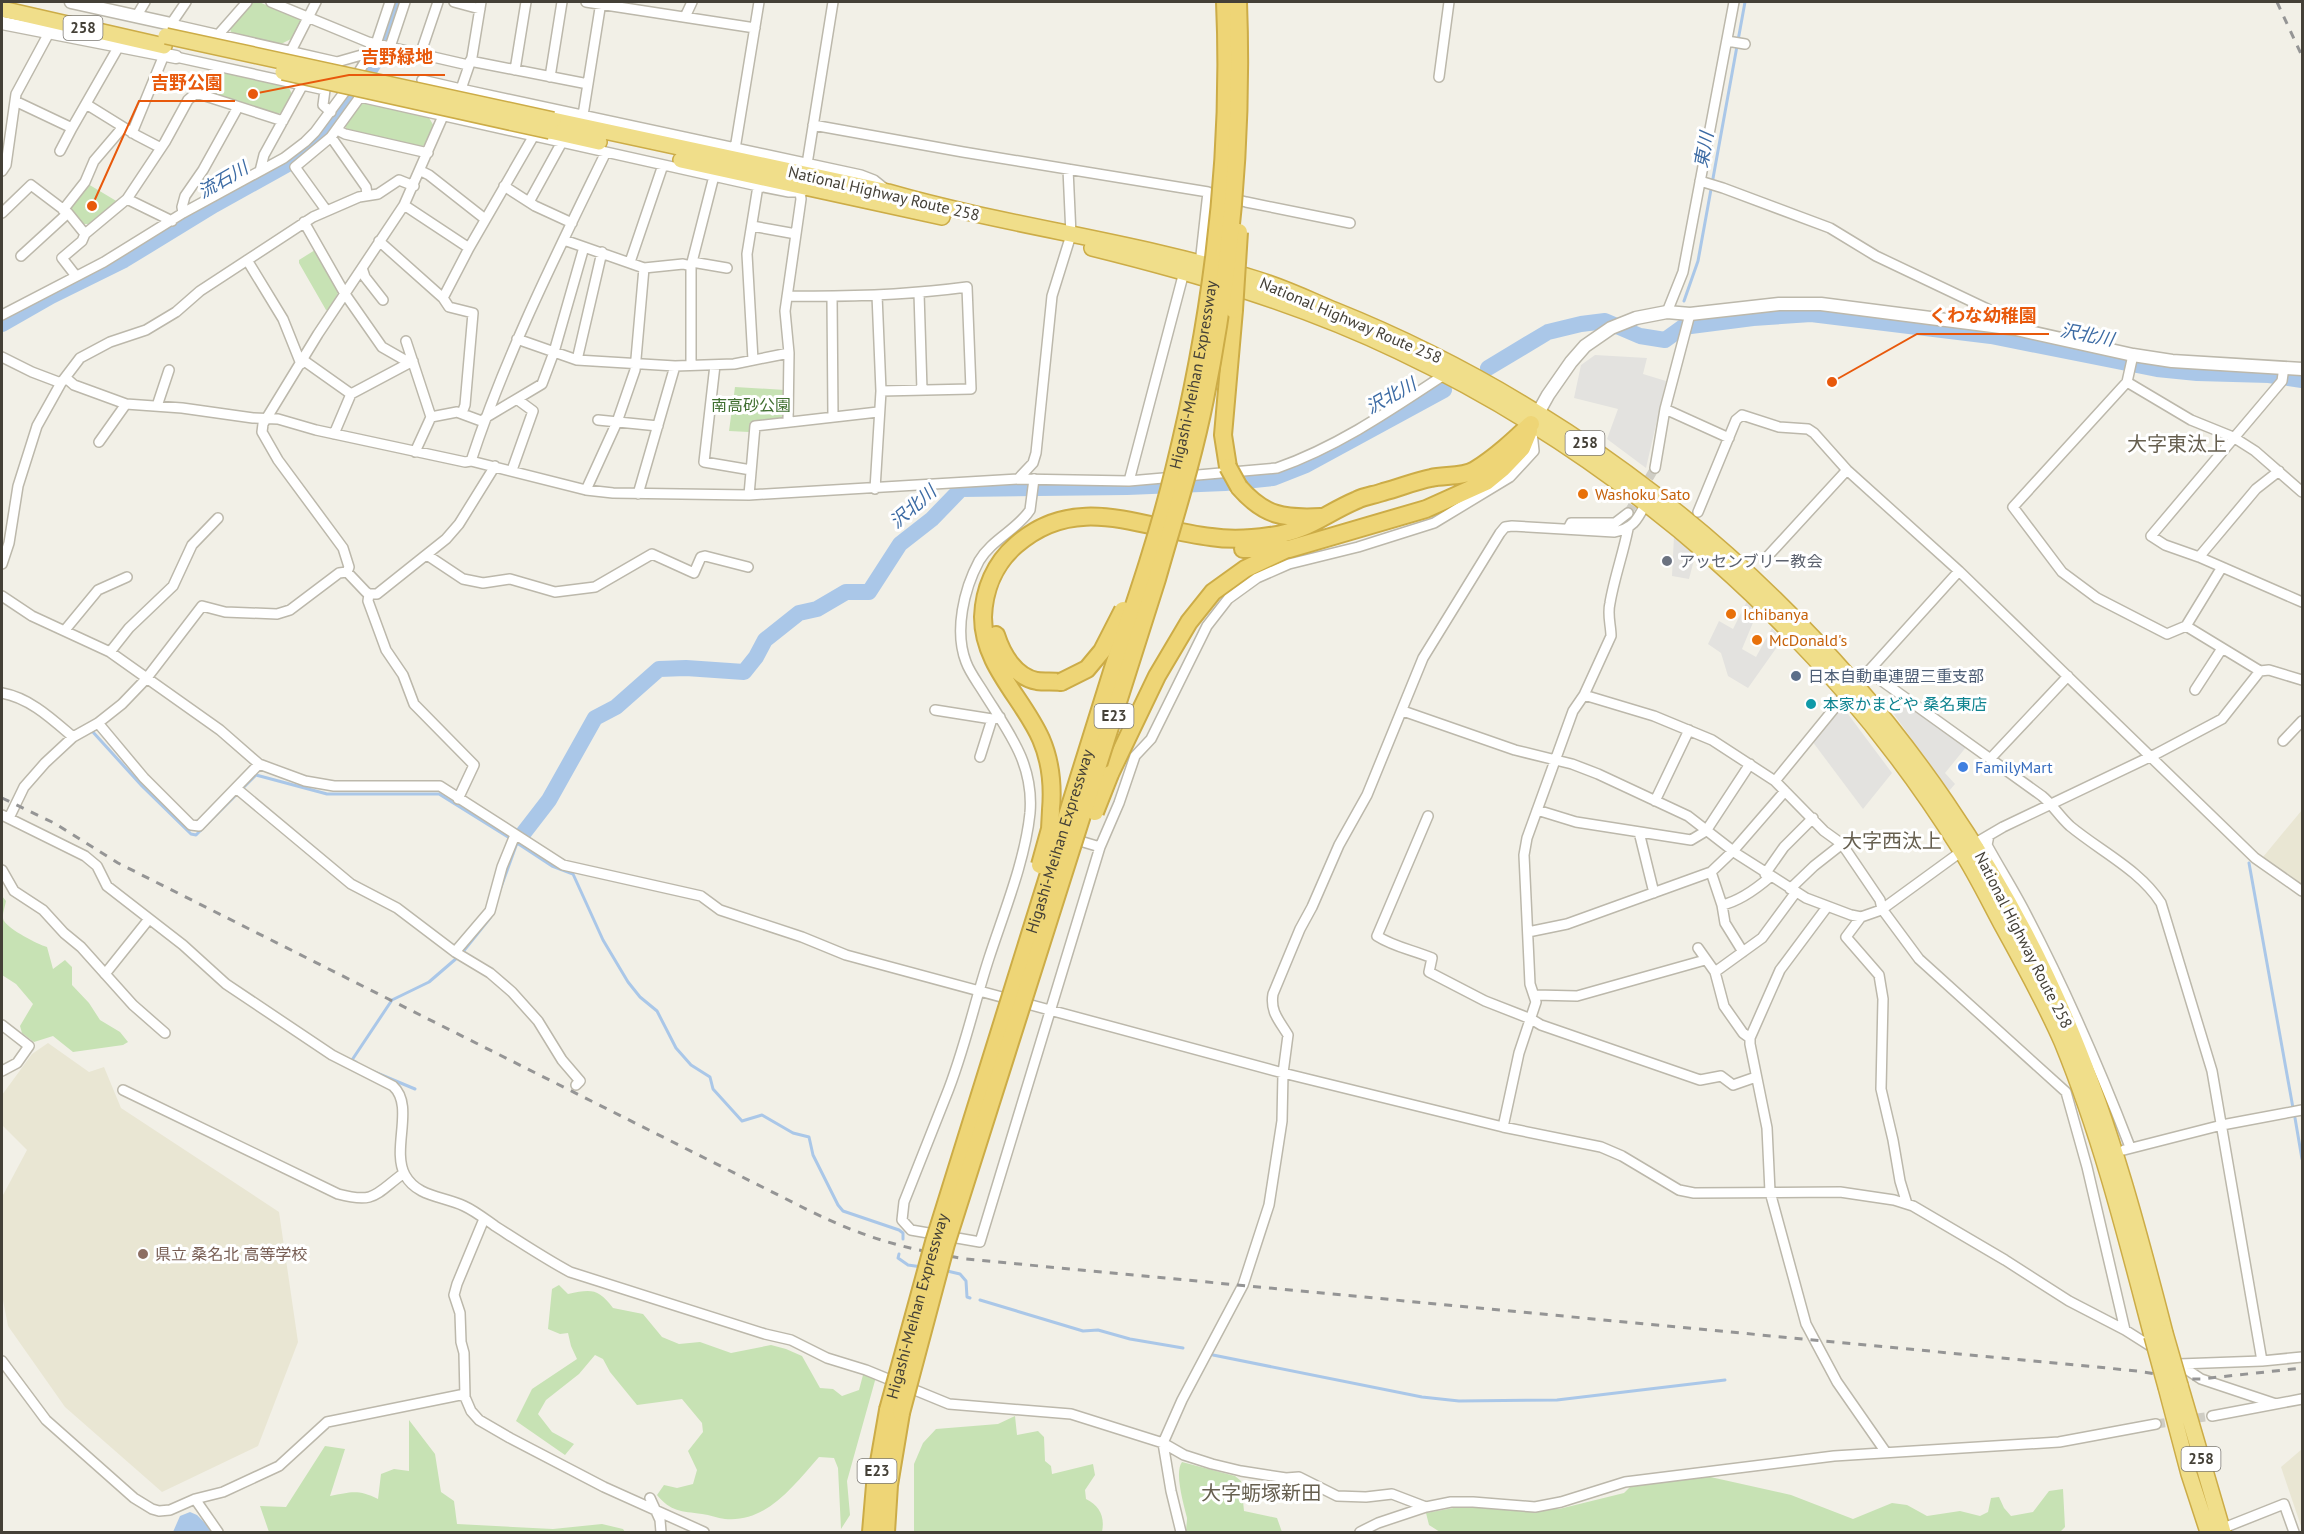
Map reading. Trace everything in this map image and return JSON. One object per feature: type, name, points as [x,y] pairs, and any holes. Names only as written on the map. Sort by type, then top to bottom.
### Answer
[{"type":"highway","name":"National Highway Route 258","points":[[8,2],[168,44]]},
{"type":"highway","name":"Higashi-Meihan Expressway","points":[[885,1533],[895,1412],[934,1242],[1144,574],[1174,470],[1184,425],[1208,308],[1218,221],[1225,126],[1225,2]]},
{"type":"highway","name":"Higashi-Meihan Expressway","points":[[871,1533],[875,1485],[895,1412],[1160,568],[1182,493],[1205,400],[1222,289],[1238,127],[1238,2]]},
{"type":"highway","name":"National Highway Route 258","points":[[2,9],[551,126],[888,192],[1070,239],[1262,295],[1398,351],[1535,418]]},
{"type":"highway","name":"National Highway Route 258","points":[[551,126],[807,191],[1025,235],[1141,248],[1259,280],[1403,338],[1453,363],[1694,526],[1786,610],[1851,689],[1916,760],[1968,848],[2027,939],[2071,1030],[2114,1151],[2159,1335],[2217,1531]]},
{"type":"highway","points":[[1238,127],[1242,154],[1234,310],[1223,435],[1228,467],[1239,487],[1266,511],[1294,518],[1327,517]]},
{"type":"highway","points":[[1022,1008],[1038,979],[1090,825],[1110,774],[1157,676],[1195,615],[1213,592],[1245,569],[1289,549],[1426,509],[1485,482],[1503,468],[1522,448],[1535,418]]},
{"type":"highway","points":[[998,1040],[1000,1020],[1050,830],[1052,810],[1051,774],[1041,738],[987,646],[983,617],[989,583],[1010,550],[1044,525],[1077,517],[1122,519],[1212,537],[1244,539],[1300,531],[1358,500],[1431,478],[1473,471],[1502,451],[1535,418]]},
{"type":"highway","points":[[1184,425],[1174,443],[1129,598],[1102,651],[1087,669],[1062,681],[1035,681],[1011,665],[1000,649],[996,635],[995,605],[999,589],[1008,570],[1020,555],[1044,538],[1075,528],[1095,527],[1142,532],[1196,546],[1229,549],[1289,549]]},
{"type":"street","points":[[71,2],[136,17],[168,44],[218,67],[325,90],[323,105],[331,112]]},
{"type":"street","points":[[136,17],[145,2]]},
{"type":"street","points":[[132,133],[186,2]]},
{"type":"street","points":[[218,35],[247,2]]},
{"type":"street","points":[[271,2],[381,47],[588,84]]},
{"type":"street","points":[[291,51],[316,2]]},
{"type":"street","points":[[381,47],[390,2]]},
{"type":"street","points":[[360,70],[381,47],[405,2]]},
{"type":"street","points":[[420,55],[438,2]]},
{"type":"street","points":[[454,2],[480,5],[469,63],[461,88]]},
{"type":"street","points":[[515,70],[526,2]]},
{"type":"street","points":[[550,77],[562,2]]},
{"type":"street","points":[[586,2],[648,6],[685,17],[755,28]]},
{"type":"street","points":[[685,17],[692,2]]},
{"type":"street","points":[[735,149],[759,2]]},
{"type":"street","points":[[807,164],[833,2]]},
{"type":"street","points":[[1439,77],[1449,2]]},
{"type":"street","points":[[1668,312],[1683,272],[1702,182],[1734,2]]},
{"type":"street","points":[[583,115],[601,3]]},
{"type":"street","points":[[2,23],[119,46],[168,44],[218,35],[336,62],[381,47]]},
{"type":"street","points":[[2,171],[6,165],[5,137],[16,94],[50,32]]},
{"type":"street","points":[[1728,41],[1745,44]]},
{"type":"street","points":[[60,151],[119,46]]},
{"type":"street","points":[[76,276],[62,258],[82,241],[85,234],[127,199],[161,148],[188,100],[218,67]]},
{"type":"street","points":[[422,80],[861,175],[874,180],[888,192]]},
{"type":"street","points":[[260,171],[264,155],[302,86]]},
{"type":"street","points":[[2,315],[172,222],[183,213],[260,171],[305,142],[331,112],[346,90]]},
{"type":"street","points":[[196,93],[283,121]]},
{"type":"street","points":[[326,210],[296,167],[334,134],[360,97],[758,186],[789,192],[807,191]]},
{"type":"street","points":[[15,102],[72,128]]},
{"type":"street","points":[[86,104],[161,148]]},
{"type":"street","points":[[183,213],[185,195],[203,170],[238,107]]},
{"type":"street","points":[[348,572],[349,567],[341,543],[319,517],[262,432],[265,418],[404,205],[421,171],[443,116]]},
{"type":"street","points":[[813,125],[1208,192],[1350,223]]},
{"type":"street","points":[[21,256],[66,212],[85,182],[94,161],[123,127]]},
{"type":"street","points":[[334,134],[345,134],[428,153]]},
{"type":"street","points":[[334,134],[366,187],[367,194]]},
{"type":"street","points":[[443,298],[485,219],[533,137]]},
{"type":"street","points":[[529,202],[562,142]]},
{"type":"street","points":[[471,461],[484,420],[517,339],[606,152]]},
{"type":"street","points":[[630,262],[663,165]]},
{"type":"street","points":[[1017,478],[1033,463],[1036,453],[1049,316],[1057,276],[1070,239],[1068,169]]},
{"type":"street","points":[[421,171],[485,219]]},
{"type":"street","points":[[691,364],[692,264],[714,176]]},
{"type":"street","points":[[2,564],[9,543],[18,486],[37,426],[80,358],[110,342],[146,330],[176,312],[200,291],[304,222],[326,210],[367,194],[383,192],[399,180],[414,186]]},
{"type":"street","points":[[1702,182],[1830,228],[1876,256],[1998,314],[2007,319],[2016,329]]},
{"type":"street","points":[[2,213],[31,185],[66,212],[85,234]]},
{"type":"street","points":[[504,186],[529,202],[572,223]]},
{"type":"street","points":[[753,360],[747,254],[758,186]]},
{"type":"street","points":[[788,422],[789,353],[785,311],[801,199],[807,191]]},
{"type":"street","points":[[1200,264],[1208,192]]},
{"type":"street","points":[[2,197],[11,204]]},
{"type":"street","points":[[127,199],[172,222]]},
{"type":"street","points":[[404,205],[469,248]]},
{"type":"street","points":[[304,222],[345,294],[382,347],[411,362]]},
{"type":"street","points":[[752,226],[796,234]]},
{"type":"street","points":[[564,240],[644,268],[683,264],[727,268]]},
{"type":"street","points":[[380,241],[449,306],[473,313],[465,405],[462,413]]},
{"type":"street","points":[[431,417],[448,412],[462,413],[484,420],[542,384],[554,352],[584,247]]},
{"type":"street","points":[[577,360],[602,252]]},
{"type":"street","points":[[247,260],[283,319],[302,362],[351,394]]},
{"type":"street","points":[[362,268],[383,300]]},
{"type":"street","points":[[586,490],[617,422],[636,363],[644,268]]},
{"type":"street","points":[[1129,481],[1184,272]]},
{"type":"street","points":[[787,296],[832,297],[919,293],[967,287],[971,389],[881,391]]},
{"type":"street","points":[[919,293],[922,390]]},
{"type":"street","points":[[875,489],[881,391],[876,295]]},
{"type":"street","points":[[832,297],[832,417]]},
{"type":"street","points":[[1033,485],[1028,514],[996,540],[980,560],[965,594],[962,645],[966,662],[996,718],[1015,742],[1026,765],[1030,792],[1028,826],[1015,880],[946,1096],[904,1202],[902,1220],[911,1230],[980,1242],[1100,847],[1119,803],[1135,756],[1151,739],[1207,626],[1228,599],[1257,578],[1289,564],[1358,547],[1434,523],[1510,477],[1534,451],[1535,418],[1572,362],[1585,346],[1600,335],[1632,320],[1668,312],[1687,322],[1800,302],[2016,329],[2132,358],[2283,373],[2302,369]]},
{"type":"street","points":[[1655,468],[1665,409],[1687,322]]},
{"type":"street","points":[[517,339],[577,360],[675,366],[734,364],[789,353]]},
{"type":"street","points":[[406,341],[411,362],[431,417],[414,452]]},
{"type":"street","points":[[2,357],[32,372],[64,380],[126,404],[286,421],[414,452],[495,466],[586,490],[638,494],[749,495],[875,489],[1017,478],[1033,485],[1129,481],[1277,468],[1292,463],[1371,423],[1444,375]]},
{"type":"street","points":[[2132,358],[2127,382],[2013,507],[2062,572],[2097,598],[2167,634],[2186,626],[2222,567]]},
{"type":"street","points":[[334,434],[351,394],[411,362]]},
{"type":"street","points":[[715,365],[704,462],[751,470]]},
{"type":"street","points":[[638,494],[675,366]]},
{"type":"street","points":[[157,406],[169,370]]},
{"type":"street","points":[[2283,373],[2151,536],[2165,545],[2199,557],[2302,602]]},
{"type":"street","points":[[2127,382],[2191,420],[2233,437],[2279,471],[2302,492]]},
{"type":"street","points":[[512,470],[533,411],[518,400]]},
{"type":"street","points":[[99,442],[126,404]]},
{"type":"street","points":[[1665,409],[1729,438]]},
{"type":"street","points":[[749,495],[755,426],[878,412]]},
{"type":"street","points":[[1698,512],[1736,420],[1742,415],[1779,427],[1808,429],[1847,470],[1959,571],[2255,858],[2302,891]]},
{"type":"street","points":[[598,420],[658,426]]},
{"type":"street","points":[[369,594],[377,594],[446,539],[459,524],[495,466]]},
{"type":"street","points":[[1767,556],[1847,470]]},
{"type":"street","points":[[2199,557],[2256,489],[2279,471]]},
{"type":"street","points":[[1503,1127],[1520,1053],[1535,1008],[1535,995],[1530,984],[1524,855],[1527,838],[1573,711],[1584,695],[1611,636],[1608,619],[1610,604],[1628,529],[1650,497]]},
{"type":"street","points":[[1568,529],[1571,523],[1615,523],[1628,513]]},
{"type":"street","points":[[110,652],[129,628],[173,586],[192,545],[218,518]]},
{"type":"street","points":[[1181,1533],[1163,1443],[1182,1400],[1211,1350],[1246,1278],[1271,1194],[1282,1120],[1283,1073],[1288,1035],[1274,1013],[1272,1005],[1299,929],[1312,907],[1339,845],[1367,795],[1404,711],[1424,658],[1500,533],[1505,527],[1512,526],[1614,532],[1628,529]]},
{"type":"street","points":[[427,555],[463,579],[483,583],[510,579],[555,592],[595,587],[652,554],[694,573],[701,557],[705,556],[748,567]]},
{"type":"street","points":[[1775,781],[1851,689],[1959,571]]},
{"type":"street","points":[[348,572],[369,594],[369,601],[386,650],[403,675],[414,704],[474,765],[458,799]]},
{"type":"street","points":[[348,572],[339,573],[290,610],[277,614],[225,612],[202,606],[146,679],[122,704],[60,748],[24,787],[5,816],[85,856],[97,866],[107,886],[183,945],[226,984],[332,1055],[393,1086],[400,1092],[404,1107],[400,1134],[404,1173],[412,1185],[427,1195],[467,1207],[570,1272],[765,1334],[791,1340],[826,1358],[866,1370],[949,1404],[1071,1414],[1163,1443],[1184,1455],[1212,1464],[1286,1478],[1299,1477],[1337,1496],[1365,1497],[1392,1494],[1426,1507]]},
{"type":"street","points":[[65,630],[98,590],[127,577]]},
{"type":"street","points":[[2,596],[32,616],[110,652],[220,730],[259,764],[305,782],[334,786],[440,786],[563,865],[701,896],[720,910],[802,937],[846,955],[1283,1073],[1503,1127],[1601,1147],[1622,1156],[1679,1190],[1694,1193],[1840,1192],[1907,1204],[2005,1260],[2069,1301],[2126,1330],[2201,1379],[2276,1404]]},
{"type":"street","points":[[2186,626],[2221,650],[2260,671],[2269,670],[2302,680]]},
{"type":"street","points":[[2195,690],[2221,650]]},
{"type":"street","points":[[1868,671],[2053,805],[2070,826],[2146,884],[2161,903],[2212,1071],[2262,1361]]},
{"type":"street","points":[[1907,1204],[1881,1089],[1883,999],[1879,975],[1846,936],[1861,917],[1882,909],[1989,835],[2151,757],[2222,719],[2260,671]]},
{"type":"street","points":[[1990,759],[2068,676]]},
{"type":"street","points":[[2,693],[18,696],[52,719],[73,738]]},
{"type":"street","points":[[1584,695],[1654,716],[1712,740],[1775,781],[1824,831],[1842,844],[1880,900],[1882,909],[1918,959],[2066,1092],[2091,1166],[2126,1330]]},
{"type":"street","points":[[935,710],[996,718]]},
{"type":"street","points":[[1404,711],[1515,750],[1554,759],[1598,774],[1688,816],[1733,851],[1793,890],[1827,907],[1861,917]]},
{"type":"street","points":[[980,757],[996,718]]},
{"type":"street","points":[[2283,741],[2302,721]]},
{"type":"street","points":[[98,723],[144,778],[192,825],[199,826],[259,764]]},
{"type":"street","points":[[1655,801],[1689,730]]},
{"type":"street","points":[[1537,810],[1576,822],[1691,840],[1706,831],[1750,764]]},
{"type":"street","points":[[237,788],[351,884],[397,908],[455,952],[490,972],[525,1006],[549,1037],[562,1060],[580,1081],[576,1084]]},
{"type":"street","points":[[1528,932],[1567,924],[1711,872],[1733,851],[1785,791]]},
{"type":"street","points":[[1428,816],[1377,936],[1389,944],[1432,958],[1429,972],[1431,974],[1541,1025],[1700,1080],[1721,1076],[1733,1085],[1756,1077]]},
{"type":"street","points":[[1722,905],[1732,903],[1757,888],[1768,875],[1784,847],[1813,818]]},
{"type":"street","points":[[1028,826],[1100,847]]},
{"type":"street","points":[[1639,832],[1654,893]]},
{"type":"street","points":[[455,952],[480,926],[490,911],[502,867],[515,835]]},
{"type":"street","points":[[1989,835],[1987,844],[2027,916],[2076,1017],[2107,1088],[2127,1148],[2222,1125],[2302,1110]]},
{"type":"street","points":[[1714,972],[1762,938],[1793,890],[1814,866],[1842,844]]},
{"type":"street","points":[[2,870],[14,891],[43,910],[64,933],[81,947],[133,1005],[165,1033]]},
{"type":"street","points":[[1711,872],[1722,905],[1725,923],[1743,952]]},
{"type":"street","points":[[1827,907],[1780,970],[1750,1038],[1767,1128],[1770,1192],[1806,1324],[1837,1382],[1886,1451]]},
{"type":"street","points":[[105,974],[149,920]]},
{"type":"street","points":[[1698,948],[1714,972],[1724,1006],[1743,1033],[1750,1038]]},
{"type":"street","points":[[1535,995],[1577,996],[1705,960]]},
{"type":"street","points":[[2,1025],[29,1046],[16,1063],[2,1071]]},
{"type":"street","points":[[123,1090],[338,1194],[356,1199],[369,1199],[404,1173]]},
{"type":"street","points":[[484,1219],[454,1295],[460,1313],[465,1398],[471,1410],[479,1420],[501,1433],[604,1487],[704,1533]]},
{"type":"street","points":[[2178,1364],[2302,1358]]},
{"type":"street","points":[[2,1361],[46,1420],[144,1505],[159,1512],[170,1510],[195,1498],[223,1492],[279,1466],[327,1422],[453,1395],[465,1398]]},
{"type":"street","points":[[2212,1416],[2302,1399]]},
{"type":"street","points":[[1360,1533],[1378,1523],[1426,1507],[1473,1502],[1536,1507],[1561,1502],[1625,1482],[1886,1451],[2059,1442],[2156,1424]]},
{"type":"street","points":[[195,1498],[218,1533]]},
{"type":"street","points":[[650,1498],[660,1520],[661,1533]]},
{"type":"street","points":[[2217,1531],[2284,1504],[2294,1533]]},
{"type":"shaded area","points":[[1595,355],[1647,358],[1643,374],[1666,381],[1646,468],[1607,439],[1618,409],[1574,398],[1581,365]]},
{"type":"shaded area","points":[[1674,536],[1695,556],[1689,579],[1672,576]]},
{"type":"shaded area","points":[[1747,601],[1757,613],[1742,649],[1756,657],[1772,628],[1782,640],[1748,688],[1728,676],[1721,653],[1708,644],[1719,621],[1733,629]]},
{"type":"shaded area","points":[[1902,702],[1967,746],[1945,773],[1955,784],[1949,791],[1893,713]]},
{"type":"shaded area","points":[[1842,706],[1892,773],[1863,809],[1812,741]]},
{"type":"shaded area","points":[[2302,810],[2302,885],[2263,857]]},
{"type":"shaded area","name":"県立 桑名北 高等学校","points":[[48,1043],[89,1072],[104,1067],[121,1108],[279,1212],[298,1342],[258,1446],[162,1492],[65,1407],[8,1326],[2,1295],[2,1197],[27,1150],[2,1125],[2,1095],[32,1054]]},
{"type":"shaded area","points":[[2302,1449],[2302,1529],[2281,1467]]},
{"type":"green space","points":[[252,2],[259,2],[301,20],[293,38],[281,44],[231,33],[230,27]]},
{"type":"green space","points":[[223,73],[288,86],[293,96],[283,112],[278,114],[208,92],[206,87],[217,75]]},
{"type":"green space","points":[[364,103],[428,116],[435,128],[427,144],[420,147],[347,131],[345,125],[359,106]]},
{"type":"green space","points":[[88,184],[118,202],[90,224],[83,224],[71,209]]},
{"type":"green space","points":[[315,250],[339,291],[329,311],[326,310],[299,263],[299,260]]},
{"type":"green space","name":"南高砂公園","points":[[735,387],[785,390],[785,413],[780,419],[750,422],[749,432],[729,431]]},
{"type":"green space","points":[[2,896],[6,901],[3,919],[7,925],[47,947],[53,969],[65,960],[72,967],[72,985],[89,1003],[100,1020],[120,1032],[128,1042],[123,1045],[73,1052],[53,1036],[34,1042],[22,1033],[20,1026],[33,1004],[16,984],[2,975]]},
{"type":"green space","points":[[559,1285],[568,1294],[583,1291],[598,1293],[613,1308],[643,1314],[662,1337],[679,1344],[700,1342],[731,1353],[771,1345],[786,1349],[802,1356],[820,1388],[833,1389],[842,1396],[859,1390],[863,1375],[876,1377],[847,1481],[850,1515],[841,1529],[838,1468],[834,1458],[819,1457],[789,1490],[767,1509],[740,1519],[725,1519],[682,1511],[667,1505],[657,1495],[664,1485],[677,1488],[693,1484],[697,1470],[688,1451],[703,1432],[702,1423],[682,1399],[637,1405],[610,1372],[603,1359],[595,1355],[579,1374],[546,1400],[538,1414],[552,1432],[574,1444],[565,1455],[516,1421],[532,1389],[577,1359],[568,1333],[560,1334],[548,1329],[552,1289]]},
{"type":"green space","points":[[1015,1416],[1017,1435],[1038,1431],[1044,1437],[1045,1461],[1051,1466],[1052,1474],[1093,1464],[1095,1475],[1085,1490],[1086,1499],[1100,1512],[1103,1522],[1102,1532],[914,1532],[914,1464],[923,1443],[936,1429],[998,1424]]},
{"type":"green space","points":[[409,1420],[435,1454],[441,1492],[454,1501],[457,1524],[553,1529],[602,1524],[623,1529],[625,1532],[269,1532],[260,1506],[286,1507],[325,1446],[345,1449],[330,1496],[354,1492],[378,1499],[381,1474],[394,1469],[409,1471]]},
{"type":"green space","points":[[1182,1462],[1235,1476],[1241,1481],[1244,1511],[1277,1518],[1282,1532],[1186,1532],[1187,1518],[1179,1481]]},
{"type":"green space","points":[[1697,1474],[1791,1495],[1853,1519],[1892,1503],[1907,1505],[1927,1516],[1960,1511],[1980,1516],[1988,1512],[1991,1498],[1999,1497],[2011,1516],[2033,1512],[2049,1491],[2063,1489],[2065,1527],[2060,1532],[1440,1532],[1429,1525],[1426,1513],[1459,1507],[1559,1509],[1624,1493],[1637,1480]]},
{"type":"water","points":[[190,1512],[197,1515],[214,1532],[173,1532],[180,1516]]},
{"type":"waterway","name":"流石川","points":[[2,324],[51,296],[124,260],[214,205],[286,165],[315,142],[347,105],[380,54],[398,2]]},
{"type":"waterway","name":"東川","points":[[1684,301],[1698,261],[1745,2]]},
{"type":"waterway","name":"沢北川","points":[[1488,368],[1548,332],[1581,324],[1605,321],[1640,336],[1665,340],[1683,327],[1753,318],[1811,314],[1991,336],[2157,369],[2197,373],[2269,375],[2302,380]]},
{"type":"waterway","name":"東川","points":[[1640,336],[1645,332],[1664,333],[1673,327]]},
{"type":"waterway","name":"沢北川","points":[[522,835],[549,800],[595,718],[616,707],[659,669],[686,668],[744,672],[756,657],[765,640],[799,613],[817,609],[846,592],[869,592],[900,544],[932,519],[961,489],[1127,487],[1225,483],[1273,478],[1306,465],[1444,390]]},
{"type":"waterway","points":[[92,731],[142,786],[191,834],[196,835],[256,775],[327,794],[439,794],[508,837]]},
{"type":"waterway","points":[[501,887],[517,843],[552,866],[573,874],[603,940],[628,982],[640,997],[657,1011],[676,1048],[691,1065],[710,1077],[713,1089],[742,1121],[762,1115],[793,1133],[809,1137],[813,1155],[843,1211],[899,1230],[903,1233],[903,1239]]},
{"type":"waterway","points":[[2249,863],[2293,1108]]},
{"type":"waterway","points":[[462,953],[490,918]]},
{"type":"waterway","points":[[356,1062],[352,1060],[392,1000],[429,982],[458,957]]},
{"type":"waterway","points":[[372,1071],[415,1089]]},
{"type":"waterway","points":[[2295,1118],[2302,1159]]},
{"type":"waterway","points":[[899,1254],[898,1258],[908,1265],[922,1267]]},
{"type":"waterway","points":[[943,1270],[960,1274],[966,1281],[967,1297],[970,1298]]},
{"type":"waterway","points":[[980,1300],[1083,1331],[1098,1330],[1130,1339],[1183,1348]]},
{"type":"waterway","points":[[1213,1355],[1422,1397],[1459,1401],[1557,1400],[1725,1380]]},
{"type":"tunnel","points":[[1628,513],[1655,468]]},
{"type":"tunnel","points":[[2156,1424],[2212,1416]]},
{"type":"railway","points":[[2277,2],[2302,56]]},
{"type":"railway","points":[[2,798],[54,823],[118,863],[810,1211],[867,1235],[904,1247],[966,1259],[2138,1371],[2186,1379],[2302,1368]]},
{"type":"place","name":"吉野緑地","points":[[253,94]]},
{"type":"place","name":"吉野公園","points":[[92,206]]},
{"type":"place","name":"くわな幼稚園","points":[[1832,382]]},
{"type":"place","name":"Washoku Sato","points":[[1583,494]]},
{"type":"place","name":"アッセンブリー教会","points":[[1667,561]]},
{"type":"place","name":"Ichibanya","points":[[1731,614]]},
{"type":"place","name":"McDonald's","points":[[1757,640]]},
{"type":"place","name":"日本自動車連盟三重支部","points":[[1796,676]]},
{"type":"place","name":"本家かまどや 桑名東店","points":[[1811,704]]},
{"type":"place","name":"FamilyMart","points":[[1963,767]]},
{"type":"place","name":"県立 桑名北 高等学校","points":[[143,1254]]},
{"type":"district","name":"大字東汰上","points":[[2177,444]]},
{"type":"district","name":"大字西汰上","points":[[1892,841]]},
{"type":"district","name":"大字蛎塚新田","points":[[1261,1493]]}]
